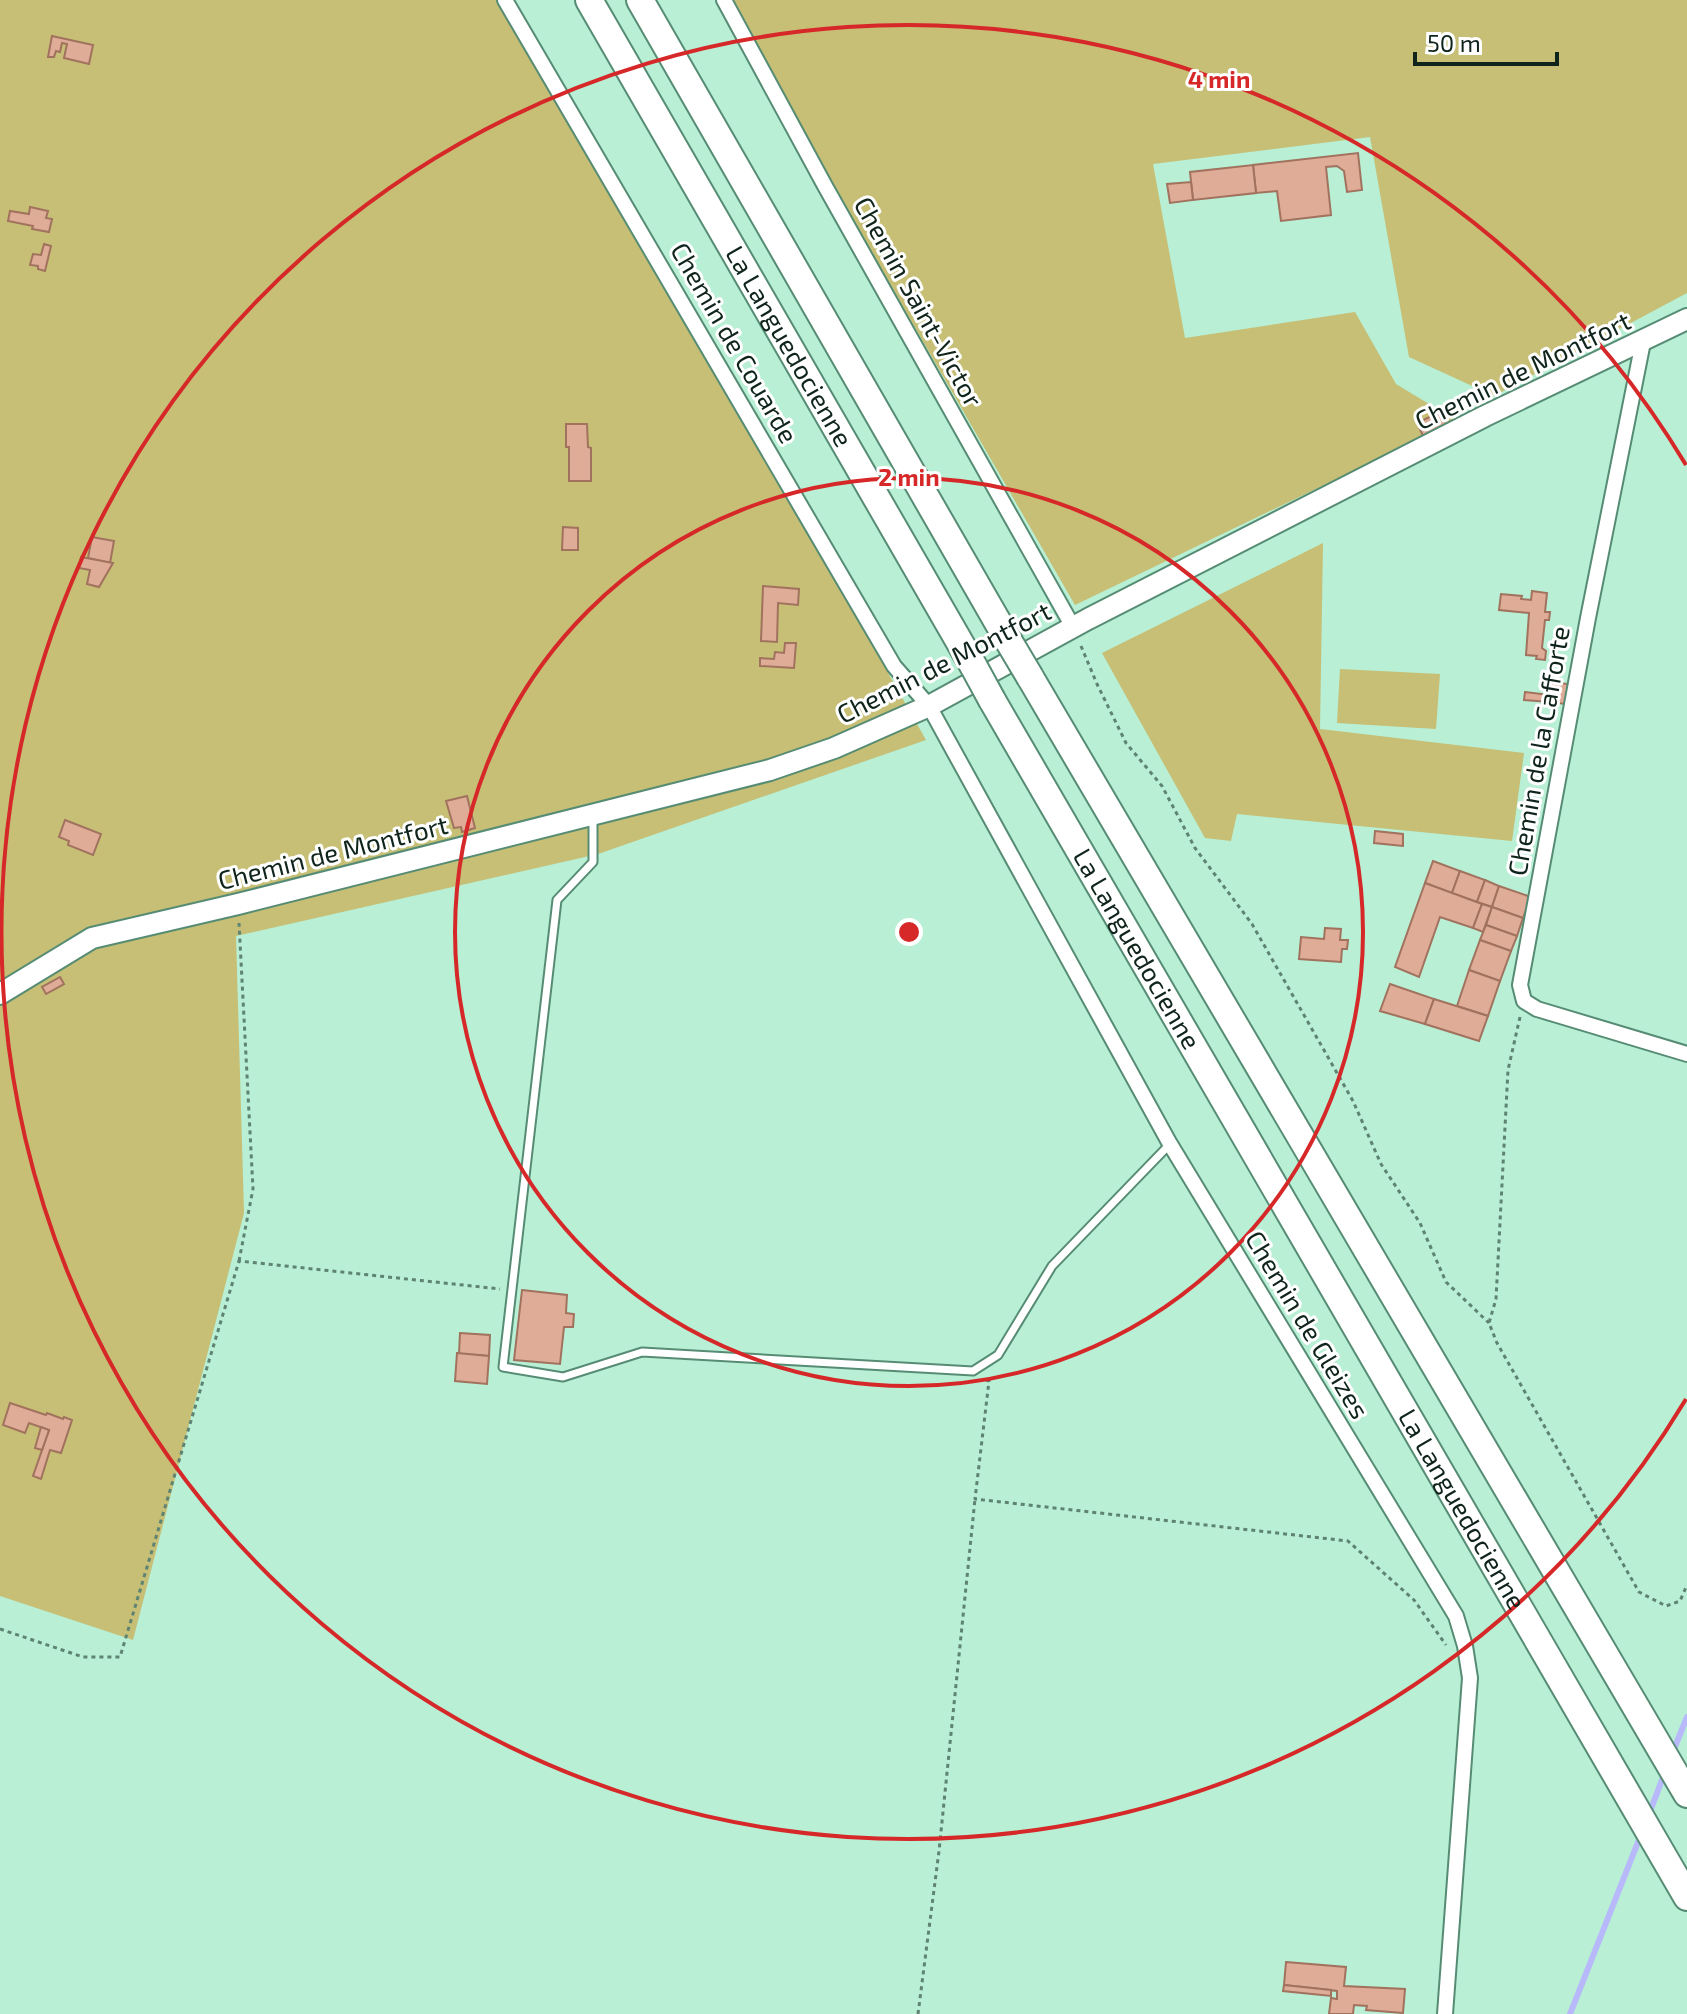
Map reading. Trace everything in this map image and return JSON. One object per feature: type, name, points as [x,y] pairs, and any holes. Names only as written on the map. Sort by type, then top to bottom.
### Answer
[{"type":"highway","name":"La Languedocienne","points":[[589,0],[1686,1896]]},
{"type":"highway","name":"La Languedocienne","points":[[640,0],[1008,640],[1687,1794]]},
{"type":"street","name":"Chemin de Couarde","points":[[505,0],[894,666],[929,706]]},
{"type":"street","name":"Chemin Saint-Victor","points":[[724,0],[1073,627]]},
{"type":"street","name":"Chemin de Montfort","points":[[0,994],[92,938],[770,770],[834,748],[929,706],[1073,627],[1485,416],[1687,319]]},
{"type":"street","name":"Chemin de la Cafforte","points":[[1524,1001],[1520,985],[1643,342]]},
{"type":"street","name":"Chemin de Gleizes","points":[[929,706],[1170,1144],[1456,1616],[1470,1678],[1445,2014]]},
{"type":"street","points":[[1524,1001],[1537,1009],[1687,1054]]},
{"type":"lane","points":[[593,815],[593,862],[557,900],[503,1367],[563,1377],[642,1352],[973,1371],[998,1355],[1052,1266],[1170,1144]]},
{"type":"path","points":[[1073,627],[1126,743],[1162,786],[1195,848],[1252,924],[1353,1101],[1381,1164],[1420,1223],[1446,1282],[1489,1323],[1497,1343],[1639,1592],[1666,1606],[1680,1601],[1687,1585]]},
{"type":"path","points":[[0,1629],[83,1657],[120,1657],[239,1261],[253,1189],[238,904]]},
{"type":"path","points":[[1489,1323],[1496,1299],[1508,1070],[1524,1001]]},
{"type":"path","points":[[239,1261],[512,1291]]},
{"type":"path","points":[[918,2014],[939,1851],[989,1381],[973,1371]]},
{"type":"path","points":[[975,1499],[1348,1541],[1414,1600],[1446,1645]]},
{"type":"shaded area","points":[[0,0],[508,0],[926,740],[598,854],[236,936],[244,1213],[133,1640],[0,1596]]},
{"type":"shaded area","points":[[726,0],[1687,0],[1687,293],[1494,396],[1409,357],[1370,137],[1153,164],[1185,338],[1355,312],[1396,384],[1457,421],[1075,605]]},
{"type":"shaded area","points":[[1323,543],[1320,729],[1524,753],[1512,841],[1237,814],[1231,841],[1205,838],[1102,653]]},
{"type":"shaded area","points":[[1340,669],[1440,674],[1436,729],[1337,723]]},
{"type":"building","points":[[52,36],[93,45],[89,64],[64,58],[67,44],[62,43],[60,52],[56,51],[54,57],[48,57]]},
{"type":"building","points":[[1358,153],[1362,190],[1347,192],[1344,171],[1337,166],[1326,167],[1331,215],[1281,221],[1277,191],[1256,193],[1253,165]]},
{"type":"building","points":[[1253,165],[1256,193],[1193,200],[1190,172]]},
{"type":"building","points":[[1191,182],[1193,200],[1170,203],[1167,184]]},
{"type":"building","points":[[30,207],[48,211],[46,218],[52,219],[49,232],[8,221],[10,211],[29,214]]},
{"type":"building","points":[[44,244],[51,246],[45,271],[30,265],[33,254],[41,255]]},
{"type":"building","points":[[1440,412],[1447,427],[1424,438],[1417,423]]},
{"type":"building","points":[[566,424],[587,424],[591,481],[569,481]]},
{"type":"building","points":[[563,527],[578,528],[578,550],[562,550]]},
{"type":"building","points":[[92,537],[114,541],[110,563],[88,558]]},
{"type":"building","points":[[81,557],[113,563],[99,587],[87,584],[90,570],[79,568]]},
{"type":"building","points":[[763,586],[799,589],[798,605],[778,603],[777,642],[761,641]]},
{"type":"building","points":[[1532,591],[1547,593],[1545,612],[1550,612],[1549,620],[1545,620],[1542,648],[1546,651],[1545,660],[1526,655],[1529,613],[1499,610],[1501,594],[1531,600]]},
{"type":"building","points":[[785,643],[796,643],[794,668],[760,666],[760,658],[774,659],[775,652],[784,653]]},
{"type":"building","points":[[1551,682],[1568,684],[1565,704],[1549,702]]},
{"type":"building","points":[[1525,692],[1550,695],[1549,702],[1524,700]]},
{"type":"building","points":[[467,796],[475,828],[462,832],[461,827],[454,828],[446,801]]},
{"type":"building","points":[[65,820],[101,834],[93,855],[68,845],[69,841],[59,837]]},
{"type":"building","points":[[1375,831],[1403,834],[1403,846],[1374,843]]},
{"type":"building","points":[[1433,861],[1460,871],[1452,893],[1425,883]]},
{"type":"building","points":[[1460,871],[1485,880],[1477,902],[1452,893]]},
{"type":"building","points":[[1485,880],[1499,886],[1492,907],[1477,902]]},
{"type":"building","points":[[1425,883],[1482,904],[1473,928],[1440,917],[1419,977],[1395,967]]},
{"type":"building","points":[[1499,886],[1531,897],[1523,918],[1492,907]]},
{"type":"building","points":[[1482,904],[1492,907],[1483,932],[1473,928]]},
{"type":"building","points":[[1492,907],[1523,918],[1517,936],[1486,925]]},
{"type":"building","points":[[1486,925],[1517,936],[1511,951],[1480,940]]},
{"type":"building","points":[[1325,928],[1341,929],[1340,940],[1348,940],[1347,949],[1342,949],[1341,962],[1299,959],[1301,937],[1324,939]]},
{"type":"building","points":[[1480,940],[1511,951],[1500,981],[1469,970]]},
{"type":"building","points":[[1469,970],[1500,981],[1488,1016],[1457,1006]]},
{"type":"building","points":[[60,977],[64,984],[46,994],[42,987]]},
{"type":"building","points":[[1390,984],[1434,999],[1425,1024],[1380,1011]]},
{"type":"building","points":[[1434,999],[1488,1016],[1479,1041],[1425,1024]]},
{"type":"building","points":[[522,1290],[567,1295],[566,1313],[574,1314],[573,1327],[564,1327],[560,1364],[514,1360]]},
{"type":"building","points":[[460,1333],[490,1335],[489,1356],[459,1354]]},
{"type":"building","points":[[457,1353],[489,1356],[487,1384],[455,1381]]},
{"type":"building","points":[[10,1403],[72,1420],[61,1453],[50,1450],[41,1479],[33,1476],[49,1430],[29,1423],[25,1433],[3,1425]]},
{"type":"building","points":[[41,1427],[49,1430],[42,1450],[35,1448]]},
{"type":"building","points":[[1286,1962],[1346,1967],[1344,1986],[1405,1989],[1403,2013],[1366,2010],[1367,2006],[1354,2005],[1353,2014],[1329,2014],[1331,1998],[1337,1999],[1337,1991],[1284,1985]]},
{"type":"building","points":[[1284,1985],[1331,1990],[1331,1996],[1283,1991]]},
{"type":"waterway","points":[[1672,1754],[1687,1717]]},
{"type":"waterway","points":[[1649,1814],[1665,1772]]},
{"type":"waterway","points":[[1570,2014],[1642,1832]]}]
